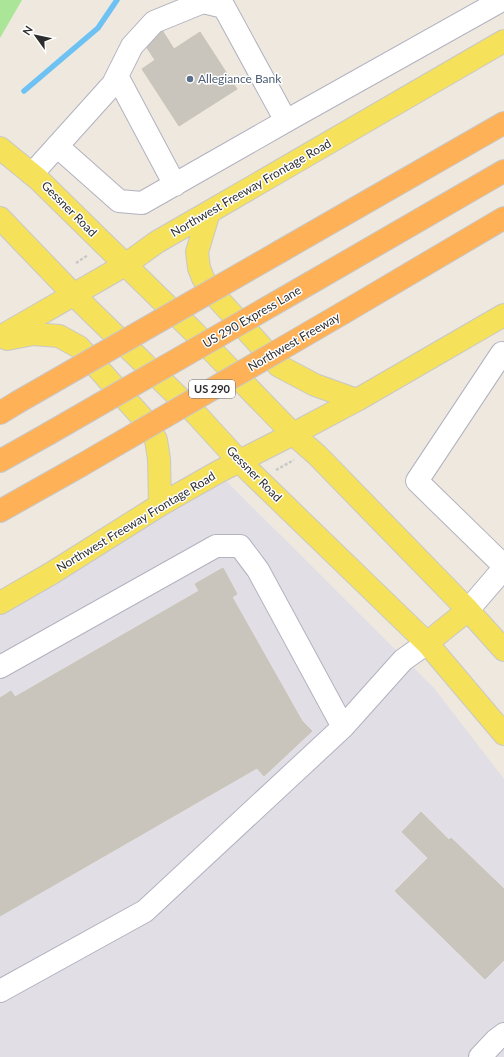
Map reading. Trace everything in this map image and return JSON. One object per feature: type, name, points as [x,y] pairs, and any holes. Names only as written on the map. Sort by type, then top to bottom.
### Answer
[{"type":"highway","points":[[9,407],[504,123]]},
{"type":"highway","name":"US 290 Express Lane","points":[[0,462],[504,171]]},
{"type":"highway","name":"Northwest Freeway","points":[[0,511],[80,466],[504,218]]},
{"type":"main road","name":"Northwest Freeway Frontage Road","points":[[0,337],[125,265],[157,242],[208,212],[504,41]]},
{"type":"main road","name":"Gessner Road","points":[[0,148],[38,179],[192,330],[293,434],[318,455],[468,610],[504,650]]},
{"type":"main road","points":[[208,212],[197,252],[199,268],[210,290],[279,366],[315,385],[357,400]]},
{"type":"main road","name":"Gessner Road","points":[[0,218],[74,295],[197,415],[239,461],[427,643],[504,734]]},
{"type":"main road","name":"Northwest Freeway Frontage Road","points":[[0,603],[52,574],[160,505],[239,461],[357,400],[504,315]]},
{"type":"main road","points":[[0,341],[33,334],[59,336],[79,347],[148,424],[156,440],[159,459],[160,505]]},
{"type":"main road","points":[[427,643],[468,610]]},
{"type":"street","points":[[57,146],[119,201],[142,203],[502,0]]},
{"type":"street","points":[[32,174],[112,84],[132,46],[154,22],[203,2],[224,7],[286,121]]},
{"type":"street","points":[[117,76],[174,185]]},
{"type":"street","points":[[468,610],[504,567],[417,481],[502,353],[504,354]]},
{"type":"street","points":[[0,667],[216,546],[240,546],[258,570],[343,727]]},
{"type":"street","points":[[0,991],[145,911],[343,727],[403,660],[427,643]]},
{"type":"street","points":[[480,1057],[496,1040],[504,1034]]},
{"type":"path","points":[[270,474],[295,459]]},
{"type":"shaded area","points":[[222,477],[434,688],[504,779],[504,1057],[0,1057],[0,593]]},
{"type":"green space","points":[[0,0],[22,0],[0,38]]},
{"type":"building","name":"Allegiance Bank","points":[[162,30],[174,49],[200,32],[237,89],[179,126],[142,69],[155,60],[143,42]]},
{"type":"building","points":[[223,568],[237,594],[232,597],[302,721],[312,731],[264,776],[257,768],[0,916],[0,698],[11,691],[15,697],[199,591],[195,584]]},
{"type":"building","points":[[421,812],[449,840],[451,838],[504,889],[504,960],[485,979],[395,891],[428,858],[402,832]]},
{"type":"waterway","points":[[24,91],[98,28],[117,0]]},
{"type":"place","name":"Allegiance Bank","points":[[190,79]]}]
